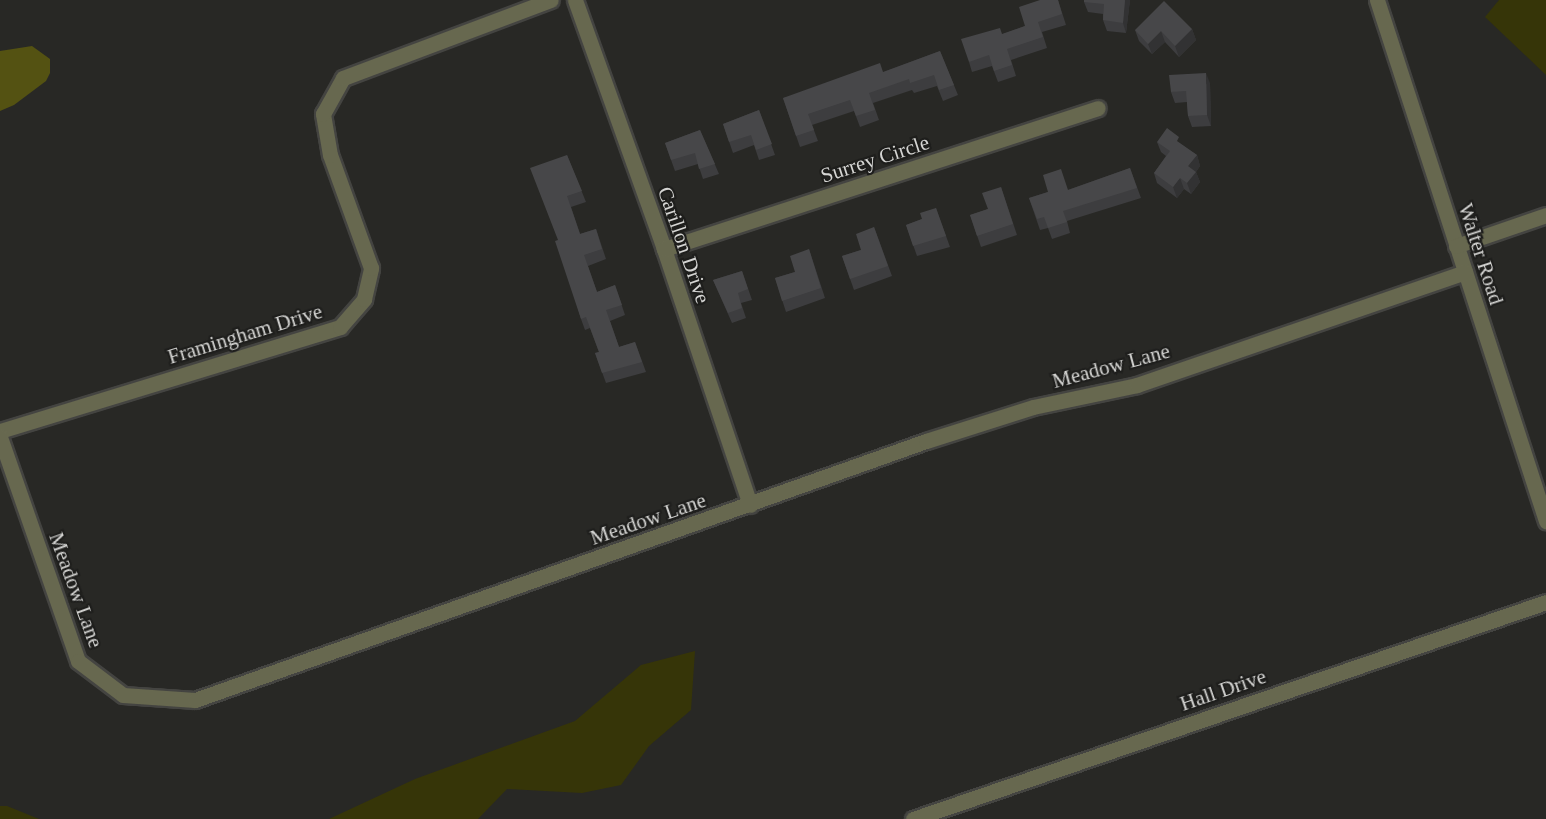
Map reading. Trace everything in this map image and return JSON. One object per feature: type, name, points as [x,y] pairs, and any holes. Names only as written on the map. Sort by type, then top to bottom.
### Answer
[{"type":"street","name":"Framingham Drive","points":[[0,431],[340,327],[364,299],[370,268],[330,155],[323,114],[343,78],[551,0]]},
{"type":"street","name":"Carillon Drive","points":[[575,0],[664,249],[750,505]]},
{"type":"street","name":"Walter Road","points":[[1377,0],[1546,521]]},
{"type":"street","name":"Surrey Circle","points":[[664,249],[1098,108]]},
{"type":"street","points":[[1456,246],[1546,215]]},
{"type":"street","name":"Meadow Lane","points":[[0,437],[78,661],[123,695],[195,700],[926,441],[1022,411],[1137,385],[1465,272]]},
{"type":"street","name":"Hall Drive","points":[[913,819],[1546,602]]},
{"type":"shaded area","points":[[1499,0],[1546,0],[1546,75],[1485,17]]},
{"type":"shaded area","points":[[32,46],[50,59],[50,73],[46,81],[14,105],[0,111],[0,51]]},
{"type":"shaded area","points":[[695,651],[691,710],[649,746],[621,785],[582,793],[507,789],[478,819],[329,819],[415,779],[575,721],[641,665]]},
{"type":"shaded area","points":[[0,806],[7,806],[39,819],[0,819]]},
{"type":"building","points":[[1040,0],[1058,0],[1062,14],[1038,22],[1043,37],[1007,49],[1012,65],[994,71],[989,55],[969,62],[961,39],[1000,28],[1002,34],[1025,26],[1019,7]]},
{"type":"building","points":[[1084,0],[1125,0],[1123,23],[1103,20],[1104,4],[1084,2]]},
{"type":"building","points":[[1164,1],[1192,29],[1175,46],[1161,31],[1148,44],[1135,30]]},
{"type":"building","points":[[940,51],[954,85],[939,90],[934,75],[910,83],[909,79],[869,93],[875,110],[856,116],[850,100],[808,114],[814,130],[796,136],[783,98],[880,63],[883,72]]},
{"type":"building","points":[[1206,73],[1207,115],[1188,116],[1186,91],[1171,92],[1169,75]]},
{"type":"building","points":[[759,110],[772,144],[756,150],[751,135],[729,142],[723,124]]},
{"type":"building","points":[[1167,128],[1179,137],[1177,141],[1197,155],[1188,166],[1196,172],[1187,183],[1180,178],[1173,187],[1154,173],[1170,151],[1157,142]]},
{"type":"building","points":[[700,130],[715,164],[699,169],[695,153],[671,160],[665,143]]},
{"type":"building","points":[[567,155],[582,191],[567,196],[580,234],[596,229],[602,249],[584,255],[597,292],[615,285],[622,305],[606,310],[619,347],[635,342],[642,362],[602,373],[595,353],[599,352],[586,317],[581,319],[555,241],[558,240],[530,168]]},
{"type":"building","points":[[1130,168],[1137,188],[1063,211],[1067,222],[1048,228],[1044,217],[1037,219],[1029,198],[1048,192],[1043,175],[1061,169],[1068,190]]},
{"type":"building","points":[[1001,187],[1013,224],[977,236],[970,215],[988,209],[982,193]]},
{"type":"building","points":[[936,208],[946,236],[913,246],[906,225],[922,219],[920,213]]},
{"type":"building","points":[[874,227],[888,266],[850,279],[842,256],[861,250],[856,234]]},
{"type":"building","points":[[809,249],[821,288],[782,301],[775,278],[795,272],[790,256]]},
{"type":"building","points":[[742,271],[748,289],[738,293],[742,308],[728,313],[713,280]]}]
